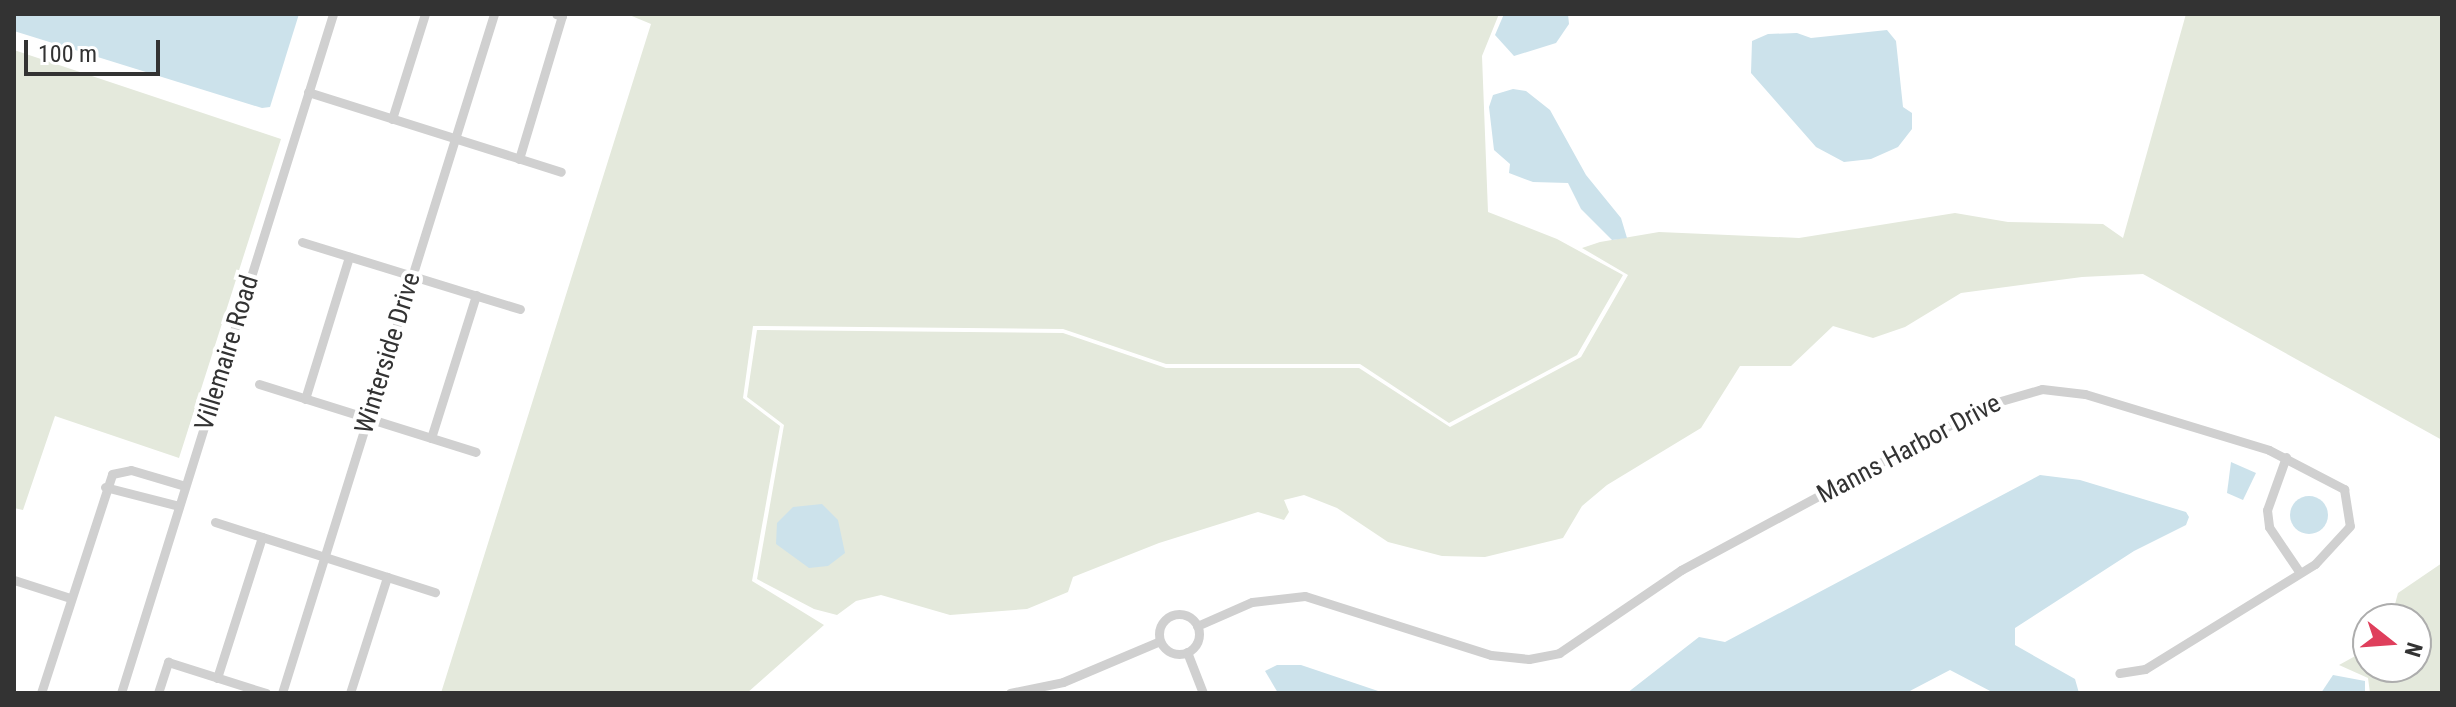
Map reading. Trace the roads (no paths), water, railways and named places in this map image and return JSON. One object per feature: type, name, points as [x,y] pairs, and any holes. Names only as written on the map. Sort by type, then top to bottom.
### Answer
[{"type":"street","name":"Villemaire Road","points":[[121,693],[333,14]]},
{"type":"street","points":[[392,119],[425,14]]},
{"type":"street","name":"Winterside Drive","points":[[282,693],[494,14]]},
{"type":"street","points":[[519,159],[562,16],[556,14]]},
{"type":"street","points":[[308,92],[561,172]]},
{"type":"street","points":[[302,242],[520,309]]},
{"type":"street","points":[[305,399],[349,257]]},
{"type":"street","points":[[431,438],[476,295]]},
{"type":"street","points":[[259,384],[476,452]]},
{"type":"street","name":"Manns Harbor Drive","points":[[1197,626],[1252,602],[1305,596],[1491,655],[1529,659],[1559,653],[1709,555],[1987,405],[2042,389],[2085,394],[2286,457],[2332,479],[2344,489],[2350,507],[2350,526],[2339,544],[2300,573],[2145,669],[2119,673]]},
{"type":"street","points":[[2286,457],[2267,510],[2269,527],[2300,573]]},
{"type":"street","points":[[41,693],[105,487],[120,469],[185,486]]},
{"type":"street","points":[[105,487],[179,506]]},
{"type":"street","points":[[215,522],[435,592]]},
{"type":"street","points":[[217,678],[262,537]]},
{"type":"street","points":[[350,693],[387,577]]},
{"type":"street","points":[[14,580],[70,598]]},
{"type":"street","points":[[1174,615],[1187,616],[1197,626],[1198,638],[1187,652],[1174,654],[1160,641],[1160,628],[1174,615]]},
{"type":"street","points":[[1010,693],[1063,682],[1160,641]]},
{"type":"street","points":[[1187,652],[1203,693]]},
{"type":"street","points":[[158,693],[168,662],[266,693]]},
{"type":"water","points":[[14,14],[299,14],[270,107],[262,108],[14,31]]},
{"type":"water","points":[[1504,14],[1568,14],[1569,24],[1556,43],[1514,56],[1495,35]]},
{"type":"water","points":[[1887,30],[1896,41],[1903,107],[1912,113],[1912,129],[1898,147],[1871,159],[1844,162],[1816,147],[1751,73],[1752,41],[1768,34],[1797,33],[1811,38]]},
{"type":"water","points":[[1513,89],[1526,91],[1550,110],[1586,175],[1621,218],[1627,238],[1612,240],[1581,209],[1568,183],[1533,182],[1509,173],[1510,164],[1494,150],[1489,107],[1493,95]]},
{"type":"water","points":[[2231,462],[2256,473],[2243,500],[2227,493]]},
{"type":"water","points":[[2040,475],[2080,480],[2186,512],[2189,517],[2186,525],[2134,551],[2015,628],[2015,645],[2075,679],[2079,693],[1994,693],[1950,670],[1906,693],[1627,693],[1699,637],[1725,642]]},
{"type":"water","points":[[2309,496],[2322,502],[2328,515],[2322,528],[2309,534],[2296,528],[2290,515],[2296,502]]},
{"type":"water","points":[[822,504],[838,520],[845,553],[828,566],[809,568],[776,544],[777,523],[793,507]]},
{"type":"water","points":[[1277,665],[1301,665],[1384,693],[1278,693],[1265,671]]},
{"type":"water","points":[[2333,675],[2352,679],[2352,683],[2365,683],[2365,693],[2321,693]]}]
